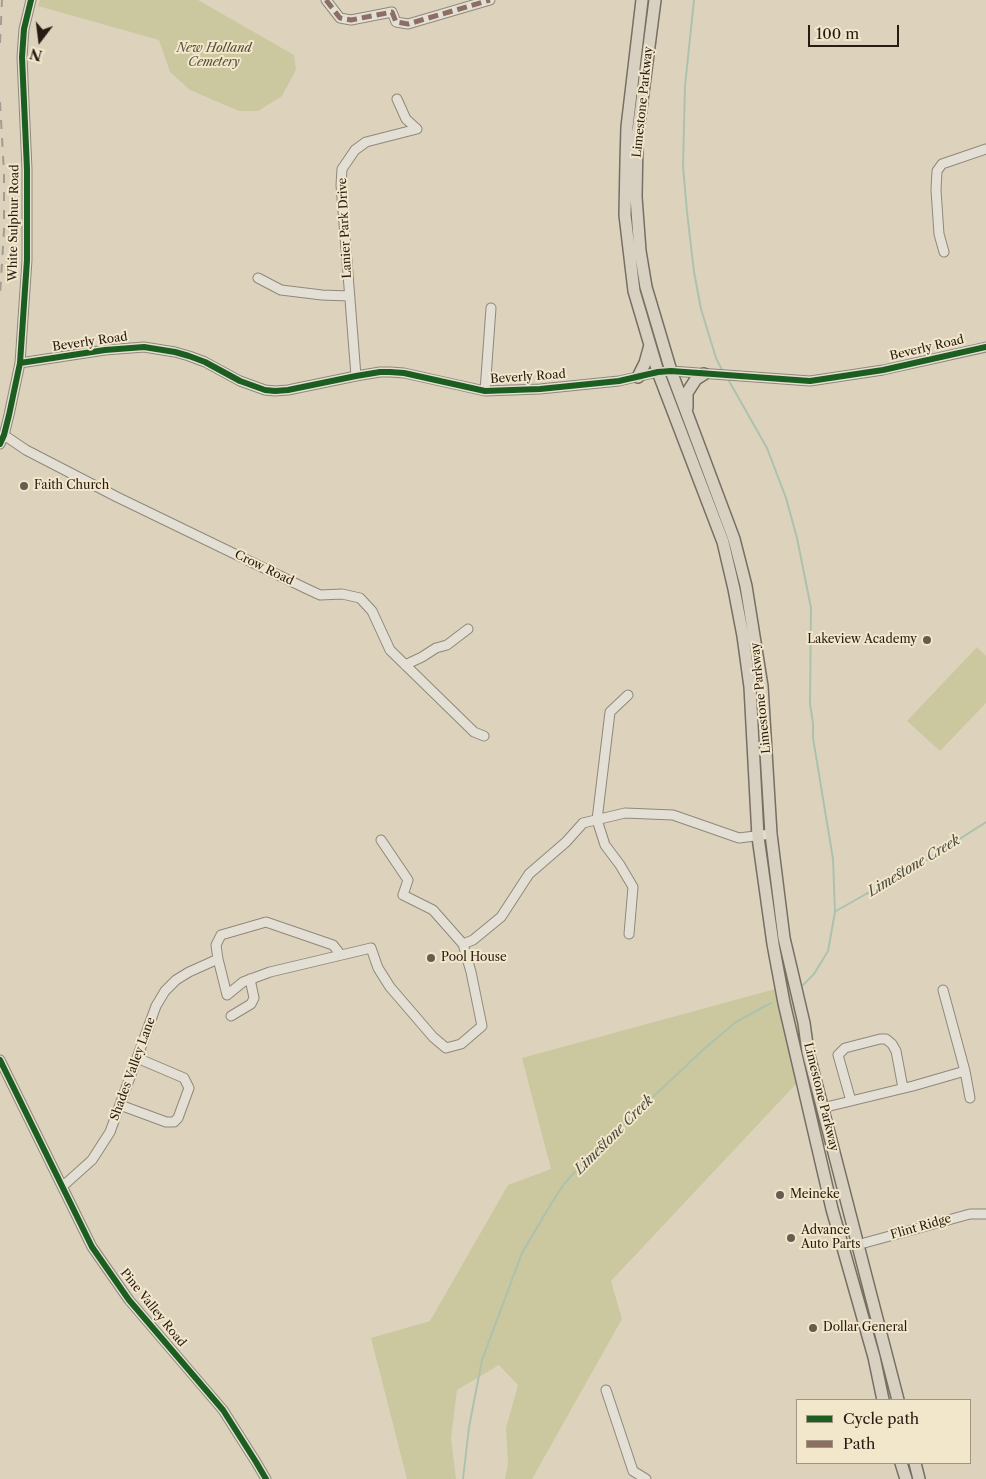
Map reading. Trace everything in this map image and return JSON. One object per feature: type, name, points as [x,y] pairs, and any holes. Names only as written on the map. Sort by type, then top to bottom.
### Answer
[{"type":"main road","name":"Limestone Parkway","points":[[642,0],[627,127],[625,214],[634,291],[658,372],[723,542],[734,589],[750,687],[758,837],[773,944],[808,1111],[832,1209],[874,1357],[882,1399]]},
{"type":"main road","name":"Limestone Parkway","points":[[655,0],[637,139],[636,197],[640,251],[646,287],[670,371],[734,539],[746,586],[762,686],[771,834],[784,938],[804,1023],[808,1052],[897,1397]]},
{"type":"main road","points":[[638,376],[645,363],[650,344]]},
{"type":"main road","points":[[687,415],[687,393],[696,379],[704,374]]},
{"type":"main road","points":[[808,1111],[822,1108]]},
{"type":"main road","points":[[882,1399],[897,1397]]},
{"type":"main road","points":[[901,1464],[906,1479]]},
{"type":"main road","points":[[915,1464],[919,1479]]},
{"type":"street","name":"White Sulphur Road","points":[[0,444],[4,435],[20,364],[27,244],[27,169],[22,57],[24,29],[30,0]]},
{"type":"street","points":[[326,0],[340,18],[351,20],[392,12],[396,22],[408,24],[490,0]]},
{"type":"street","name":"Lanier Park Drive","points":[[356,376],[340,185],[342,169],[355,150],[366,142],[417,129],[406,118],[397,99]]},
{"type":"street","points":[[944,252],[939,234],[936,190],[937,171],[942,164],[986,149]]},
{"type":"street","points":[[258,278],[282,290],[349,296]]},
{"type":"street","points":[[485,391],[491,308]]},
{"type":"street","name":"Beverly Road","points":[[20,364],[106,350],[144,346],[189,356],[265,390],[288,390],[380,372],[404,373],[485,391],[619,381],[670,371],[810,381],[883,370],[986,347]]},
{"type":"street","name":"Crow Road","points":[[4,435],[26,450],[117,497],[305,588],[320,594],[342,594],[360,598],[372,611],[390,650],[474,732],[484,736]]},
{"type":"street","points":[[405,665],[436,648],[447,645],[468,629]]},
{"type":"street","points":[[628,695],[610,712],[597,820],[605,845],[620,865],[632,887],[629,934]]},
{"type":"street","points":[[463,944],[473,940],[502,917],[529,874],[566,842],[583,823],[625,813],[673,815],[739,838],[771,834]]},
{"type":"street","points":[[341,955],[333,945],[266,922],[220,935],[216,945],[214,961],[228,995],[243,982],[270,972],[371,948],[378,968],[390,988],[446,1048],[461,1044],[482,1026],[463,944],[432,910],[403,895],[408,880],[381,840]]},
{"type":"street","name":"Shades Valley Lane","points":[[63,1186],[92,1160],[110,1132],[156,1006],[165,991],[188,972],[214,961]]},
{"type":"street","points":[[230,1016],[251,1004],[254,998],[250,979]]},
{"type":"street","points":[[943,990],[965,1070],[970,1098]]},
{"type":"street","points":[[851,1101],[838,1055],[845,1048],[880,1039],[892,1044],[896,1051],[903,1088]]},
{"type":"street","points":[[120,1105],[166,1122],[174,1122],[178,1118],[189,1088],[184,1078],[137,1058]]},
{"type":"street","name":"Pine Valley Road","points":[[0,1060],[92,1247],[128,1300],[223,1410],[266,1479]]},
{"type":"street","points":[[822,1108],[965,1070]]},
{"type":"street","name":"Flint Ridge","points":[[857,1245],[970,1214],[986,1214]]},
{"type":"street","points":[[606,1390],[630,1475],[646,1479]]},
{"type":"green space","name":"New Holland Cemetery","points":[[40,0],[198,0],[294,55],[296,70],[282,96],[258,111],[239,111],[190,90],[170,72],[159,40],[38,6]]},
{"type":"green space","points":[[977,647],[986,656],[986,703],[940,751],[907,721]]},
{"type":"green space","points":[[790,985],[811,1068],[611,1281],[622,1319],[532,1479],[505,1479],[508,1464],[506,1428],[518,1385],[499,1365],[457,1390],[451,1439],[456,1479],[407,1479],[371,1338],[430,1321],[508,1185],[551,1169],[522,1058]]},
{"type":"waterway","points":[[694,0],[685,86],[683,166],[694,272],[701,309],[716,358],[723,372]]},
{"type":"waterway","points":[[729,381],[767,448],[786,498],[797,538],[811,608],[810,704],[813,738],[833,859],[835,912],[828,951],[814,974],[803,985]]},
{"type":"waterway","name":"Limestone Creek","points":[[836,911],[900,877],[986,822]]},
{"type":"waterway","name":"Limestone Creek","points":[[463,1479],[469,1427],[482,1360],[522,1253],[551,1204],[564,1184],[585,1161],[705,1048],[736,1022],[771,1003]]},
{"type":"railway","points":[[0,43],[2,0]]},
{"type":"railway","points":[[0,102],[4,173],[4,230],[0,295]]},
{"type":"marked path","points":[[326,0],[340,18],[351,20],[392,12],[396,22],[408,24],[490,0]]},
{"type":"cycle path","points":[[0,444],[9,415],[20,363],[27,260],[27,169],[22,57],[24,29],[31,0]]},
{"type":"cycle path","points":[[20,363],[105,350],[144,347],[189,356],[205,362],[240,381],[265,390],[288,390],[356,376],[390,372],[404,373],[485,391],[540,389],[619,381],[671,371],[810,381],[883,370],[986,347]]},
{"type":"cycle path","points":[[0,1060],[92,1247],[129,1300],[223,1410],[266,1479]]},
{"type":"place","name":"Faith Church","points":[[24,486]]},
{"type":"place","name":"Lakeview Academy","points":[[927,640]]},
{"type":"place","name":"Pool House","points":[[431,958]]},
{"type":"place","name":"Meineke","points":[[780,1195]]},
{"type":"place","name":"Advance Auto Parts","points":[[791,1238]]},
{"type":"place","name":"Dollar General","points":[[813,1328]]}]
